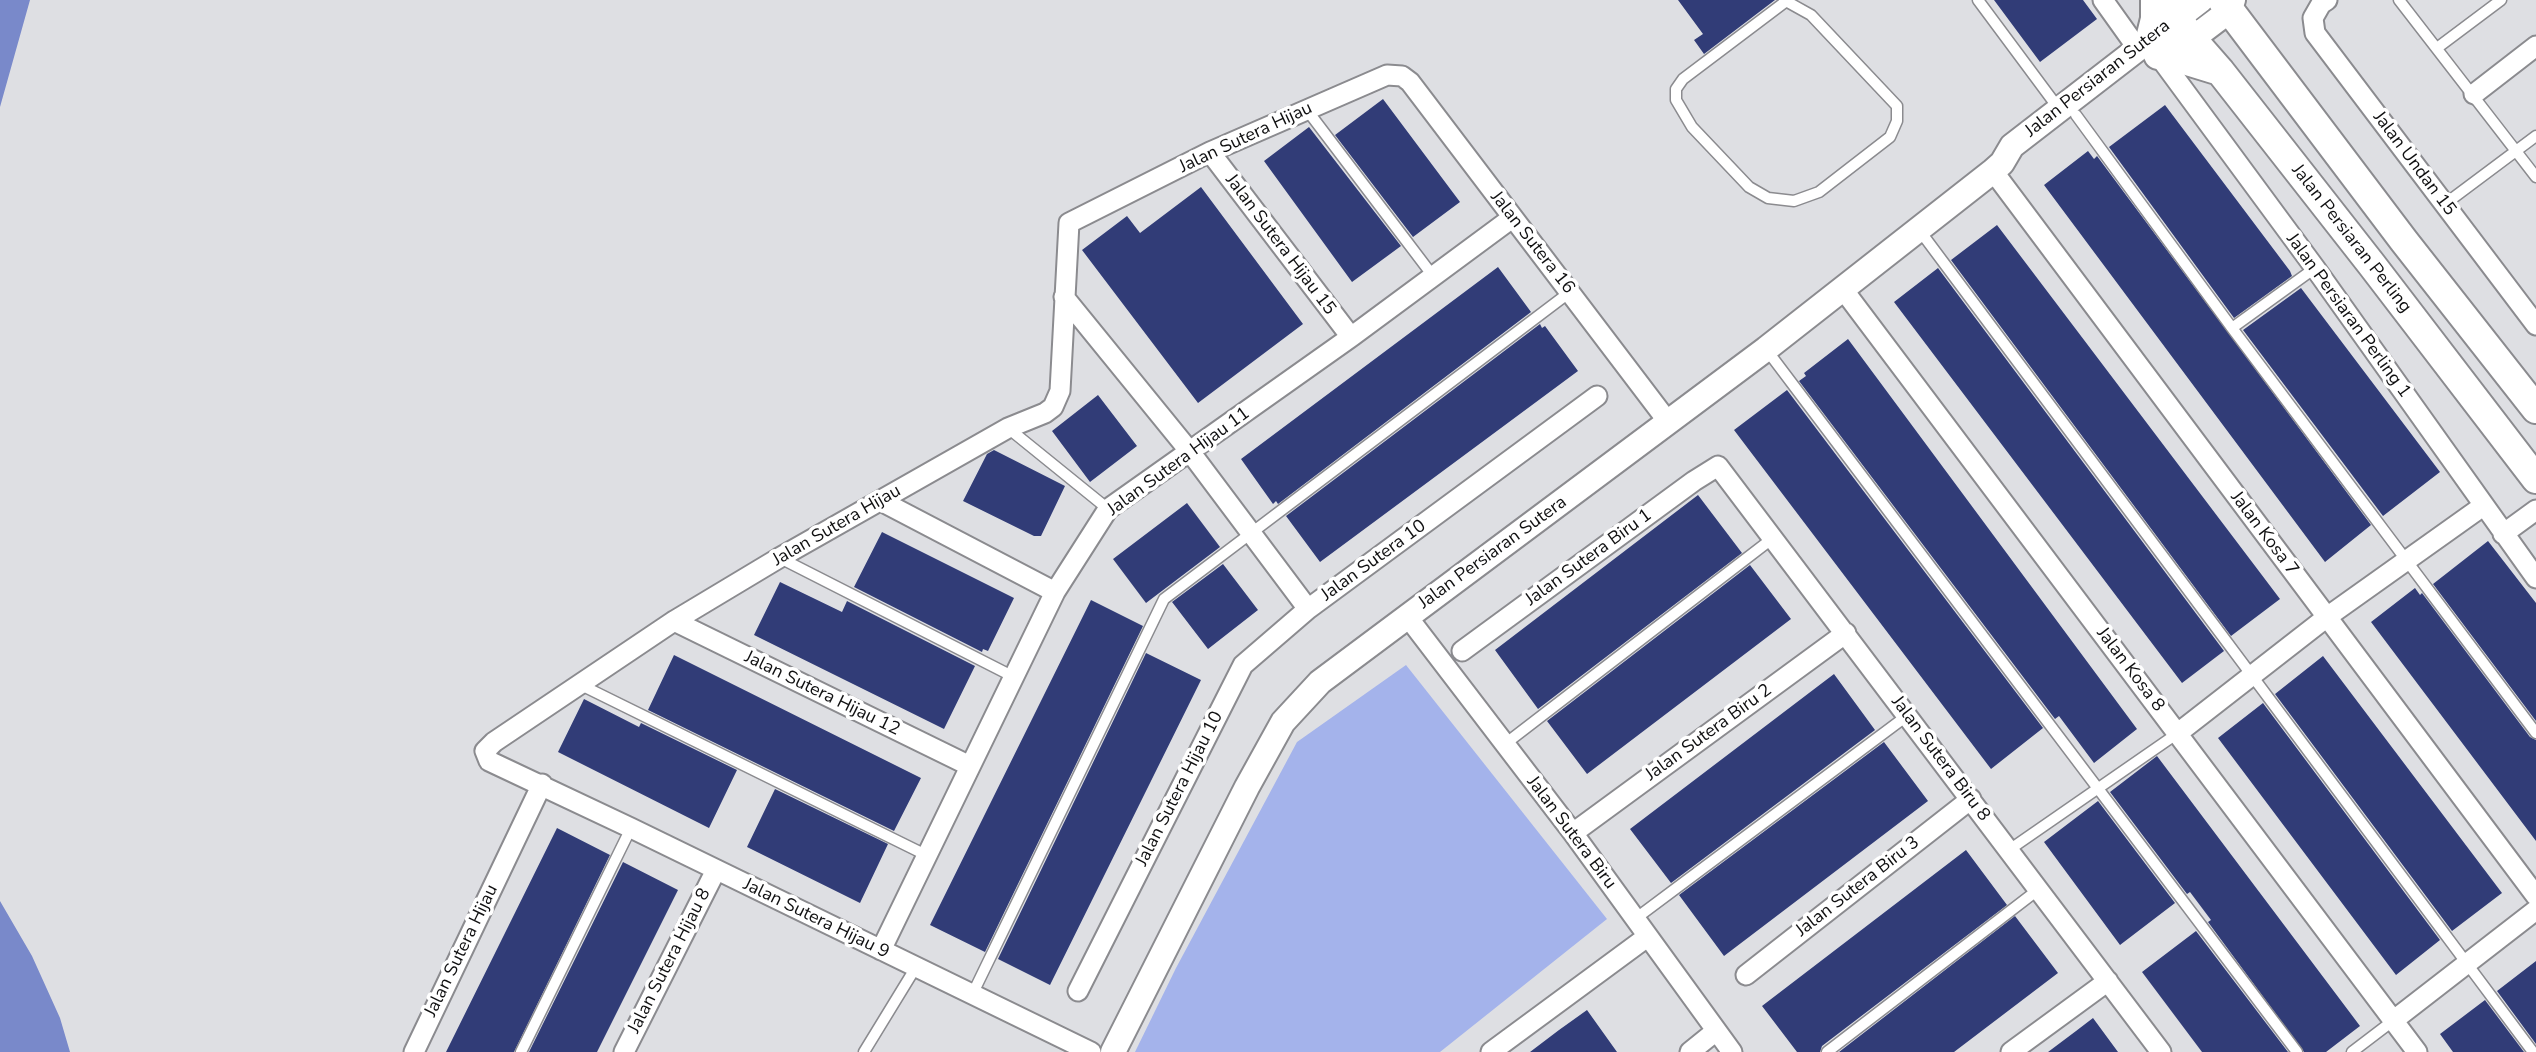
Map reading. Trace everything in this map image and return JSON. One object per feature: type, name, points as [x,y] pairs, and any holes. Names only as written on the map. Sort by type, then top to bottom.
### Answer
[{"type":"main road","points":[[2155,0],[2155,19],[2148,48],[2220,71]]},
{"type":"main road","points":[[2234,3],[2248,14],[2250,38],[2536,409]]},
{"type":"main road","name":"Jalan Persiaran Perling","points":[[2178,19],[2536,479]]},
{"type":"street","name":"Jalan Persiaran Perling 1","points":[[2104,0],[2148,48],[2315,268],[2536,579]]},
{"type":"street","name":"Jalan Persiaran Sutera","points":[[1113,1052],[1247,787],[1283,722],[1320,682],[1669,424],[1997,167],[2019,158],[2068,112],[2148,48],[2201,0]]},
{"type":"street","name":"Jalan Undan 15","points":[[2327,0],[2321,4],[2313,18],[2315,33],[2536,325]]},
{"type":"street","name":"Jalan Persiaran Sutera","points":[[2178,19],[2234,3]]},
{"type":"street","points":[[2474,94],[2536,46]]},
{"type":"street","name":"Jalan Sutera Hijau","points":[[414,1052],[542,785],[489,761],[485,751],[494,742],[674,621],[1008,428],[1045,413],[1058,400],[1069,223],[1210,152],[1387,75]]},
{"type":"street","name":"Jalan Sutera 16","points":[[1387,75],[1402,76],[1410,82],[1669,424]]},
{"type":"street","name":"Jalan Sutera Hijau 15","points":[[1210,152],[1351,337]]},
{"type":"street","name":"Jalan Kosa 7","points":[[1997,167],[2327,617],[2536,896]]},
{"type":"street","name":"Jalan Sutera Hijau 11","points":[[881,950],[1055,592],[1108,509],[1191,453],[1512,218]]},
{"type":"street","name":"Jalan Kosa 8","points":[[1842,288],[2417,1052]]},
{"type":"street","name":"Jalan Sutera 10","points":[[1064,298],[1191,453],[1308,609],[1597,396]]},
{"type":"street","name":"Jalan Sutera Biru 8","points":[[1718,466],[2161,1052]]},
{"type":"street","name":"Jalan Sutera Biru 1","points":[[1462,651],[1718,466]]},
{"type":"street","points":[[881,501],[1055,592]]},
{"type":"street","points":[[2178,733],[2327,617],[2483,506]]},
{"type":"street","points":[[2503,534],[2536,510]]},
{"type":"street","name":"Jalan Sutera Hijau 10","points":[[1078,990],[1243,665],[1308,609]]},
{"type":"street","name":"Jalan Sutera Biru","points":[[1407,616],[1573,833],[1732,1052]]},
{"type":"street","name":"Jalan Sutera Hijau 12","points":[[674,621],[970,766]]},
{"type":"street","name":"Jalan Sutera Biru 2","points":[[1573,833],[1846,633]]},
{"type":"street","name":"Jalan Sutera Hijau 9","points":[[542,785],[1091,1052]]},
{"type":"street","name":"Jalan Sutera Biru 3","points":[[1746,975],[1971,799]]},
{"type":"street","name":"Jalan Sutera Hijau 8","points":[[624,1052],[716,870]]},
{"type":"street","points":[[2395,1020],[2536,910]]},
{"type":"street","points":[[1490,1052],[1647,937]]},
{"type":"street","points":[[2011,1052],[2108,981]]},
{"type":"street","points":[[1690,1052],[1716,1031]]},
{"type":"lane","points":[[1978,0],[2068,112],[2536,733]]},
{"type":"lane","points":[[2399,0],[2536,177]]},
{"type":"lane","points":[[2437,48],[2501,0]]},
{"type":"lane","points":[[1784,1],[1811,15],[1897,106],[1897,121],[1890,137],[1819,192],[1794,201],[1768,198],[1749,187],[1692,127],[1676,100],[1676,89],[1683,79],[1784,1]]},
{"type":"lane","points":[[1307,110],[1433,276]]},
{"type":"lane","points":[[2445,204],[2536,136]]},
{"type":"lane","points":[[1919,229],[2533,1052]]},
{"type":"lane","points":[[2232,328],[2315,268]]},
{"type":"lane","points":[[972,995],[1164,599],[1570,292]]},
{"type":"lane","points":[[1766,349],[2297,1052]]},
{"type":"lane","points":[[1008,428],[1108,509]]},
{"type":"lane","points":[[1504,744],[1773,537]]},
{"type":"lane","points":[[779,558],[1014,677]]},
{"type":"lane","points":[[581,685],[928,857]]},
{"type":"lane","points":[[1635,920],[1908,715]]},
{"type":"lane","points":[[2009,850],[2178,733]]},
{"type":"lane","points":[[522,1052],[631,828]]},
{"type":"lane","points":[[1827,1052],[2039,889]]},
{"type":"lane","points":[[864,1052],[916,967]]},
{"type":"lane","points":[[2352,1052],[2395,1020]]},
{"type":"shaded area","points":[[0,0],[30,0],[0,107]]},
{"type":"shaded area","points":[[1406,665],[1607,919],[1440,1052],[1135,1052],[1176,968],[1297,742]]},
{"type":"shaded area","points":[[0,901],[32,956],[60,1018],[70,1052],[0,1052]]},
{"type":"building","points":[[1678,0],[1775,0],[1704,54],[1694,40],[1703,34]]},
{"type":"building","points":[[1994,0],[2083,0],[2097,19],[2040,62]]},
{"type":"building","points":[[1383,99],[1460,202],[1413,237],[1335,135]]},
{"type":"building","points":[[2165,105],[2292,276],[2234,318],[2109,147]]},
{"type":"building","points":[[1309,127],[1401,246],[1352,282],[1264,161]]},
{"type":"building","points":[[2088,151],[2094,159],[2097,156],[2371,525],[2325,562],[2044,185]]},
{"type":"building","points":[[1201,187],[1303,324],[1198,403],[1082,250],[1127,216],[1140,233]]},
{"type":"building","points":[[1997,225],[2280,599],[2231,636],[1951,260]]},
{"type":"building","points":[[1498,267],[1531,312],[1278,504],[1276,501],[1273,504],[1241,459]]},
{"type":"building","points":[[1938,268],[2224,651],[2182,683],[1894,302]]},
{"type":"building","points":[[2301,288],[2440,472],[2383,516],[2243,330]]},
{"type":"building","points":[[1540,324],[1542,328],[1545,326],[1578,371],[1320,562],[1286,516]]},
{"type":"building","points":[[1848,339],[2137,729],[2094,763],[2059,716],[2055,719],[1799,381],[1806,376],[1804,373]]},
{"type":"building","points":[[1787,390],[2043,728],[1991,769],[1734,430]]},
{"type":"building","points":[[1098,395],[1137,446],[1090,482],[1052,431]]},
{"type":"building","points":[[994,450],[1065,486],[1041,536],[1034,536],[963,501],[987,454]]},
{"type":"building","points":[[1698,495],[1742,553],[1538,709],[1495,650]]},
{"type":"building","points":[[1187,503],[1220,547],[1146,603],[1113,559]]},
{"type":"building","points":[[882,532],[1014,598],[988,651],[983,649],[982,652],[854,587]]},
{"type":"building","points":[[2488,541],[2536,603],[2536,721],[2433,584]]},
{"type":"building","points":[[1223,564],[1258,610],[1208,649],[1172,602]]},
{"type":"building","points":[[1750,565],[1791,619],[1587,774],[1547,721]]},
{"type":"building","points":[[780,582],[842,612],[847,601],[975,666],[944,729],[754,635]]},
{"type":"building","points":[[2415,588],[2420,595],[2422,593],[2530,737],[2536,740],[2536,841],[2371,622]]},
{"type":"building","points":[[1091,600],[1143,626],[985,952],[930,925]]},
{"type":"building","points":[[1146,653],[1201,680],[1050,985],[998,959]]},
{"type":"building","points":[[674,655],[921,778],[894,831],[648,710]]},
{"type":"building","points":[[2323,656],[2502,893],[2452,931],[2275,694]]},
{"type":"building","points":[[1834,674],[1875,730],[1671,883],[1630,829]]},
{"type":"building","points":[[584,699],[639,727],[641,723],[737,770],[709,828],[558,752]]},
{"type":"building","points":[[2263,703],[2440,940],[2396,975],[2218,738]]},
{"type":"building","points":[[1884,742],[1928,801],[1724,956],[1679,895]]},
{"type":"building","points":[[2157,756],[2360,1026],[2326,1052],[2304,1052],[2208,922],[2211,920],[2190,892],[2187,894],[2110,792]]},
{"type":"building","points":[[775,789],[888,844],[860,903],[747,847]]},
{"type":"building","points":[[2098,801],[2175,903],[2120,945],[2044,842]]},
{"type":"building","points":[[557,828],[610,855],[514,1052],[446,1052]]},
{"type":"building","points":[[1966,850],[2007,905],[1822,1046],[1820,1052],[1797,1052],[1762,1006]]},
{"type":"building","points":[[623,862],[678,890],[597,1052],[529,1052]]},
{"type":"building","points":[[2015,916],[2058,973],[1954,1052],[1839,1052]]},
{"type":"building","points":[[2196,931],[2288,1052],[2202,1052],[2142,972]]},
{"type":"building","points":[[2536,961],[2536,1044],[2497,991]]},
{"type":"building","points":[[2485,1000],[2524,1052],[2453,1052],[2440,1034]]},
{"type":"building","points":[[1587,1010],[1617,1052],[1530,1052],[1559,1030]]},
{"type":"building","points":[[2093,1018],[2118,1052],[2048,1052],[2076,1031]]}]
